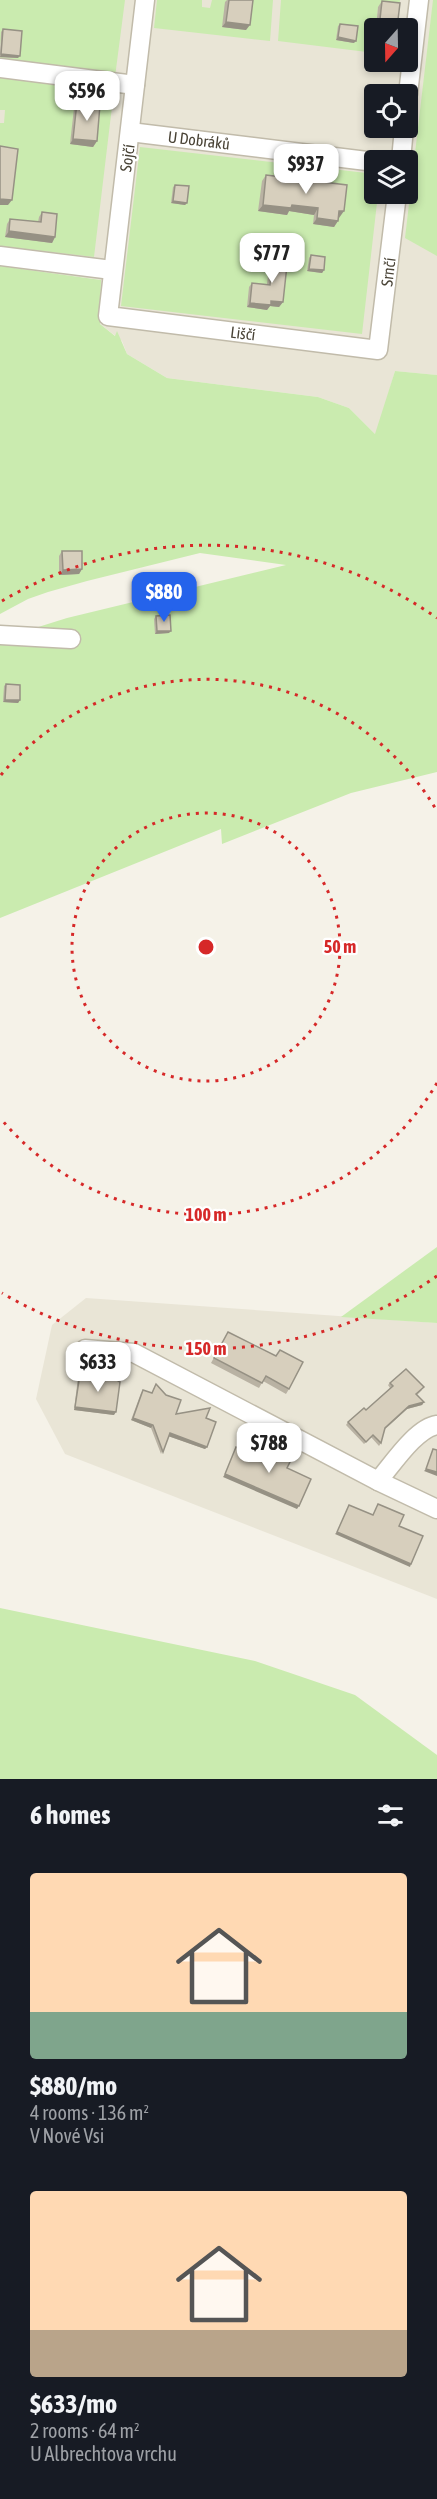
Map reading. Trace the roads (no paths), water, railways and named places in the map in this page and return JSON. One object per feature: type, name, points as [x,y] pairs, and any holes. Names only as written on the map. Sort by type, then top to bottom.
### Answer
[{"type":"street","name":"Sojčí","points":[[108,316],[145,0]]},
{"type":"street","points":[[409,84],[418,0]]},
{"type":"street","points":[[0,68],[135,85]]},
{"type":"street","name":"U Dobráků","points":[[130,132],[364,161]]},
{"type":"street","name":"Srnčí","points":[[378,350],[396,204]]},
{"type":"street","points":[[0,256],[112,270]]},
{"type":"street","name":"Liščí","points":[[108,316],[378,350]]},
{"type":"street","points":[[0,635],[71,639]]},
{"type":"street","points":[[85,1349],[134,1353],[378,1481],[437,1509]]},
{"type":"street","points":[[378,1481],[418,1435],[430,1426],[437,1425]]}]
